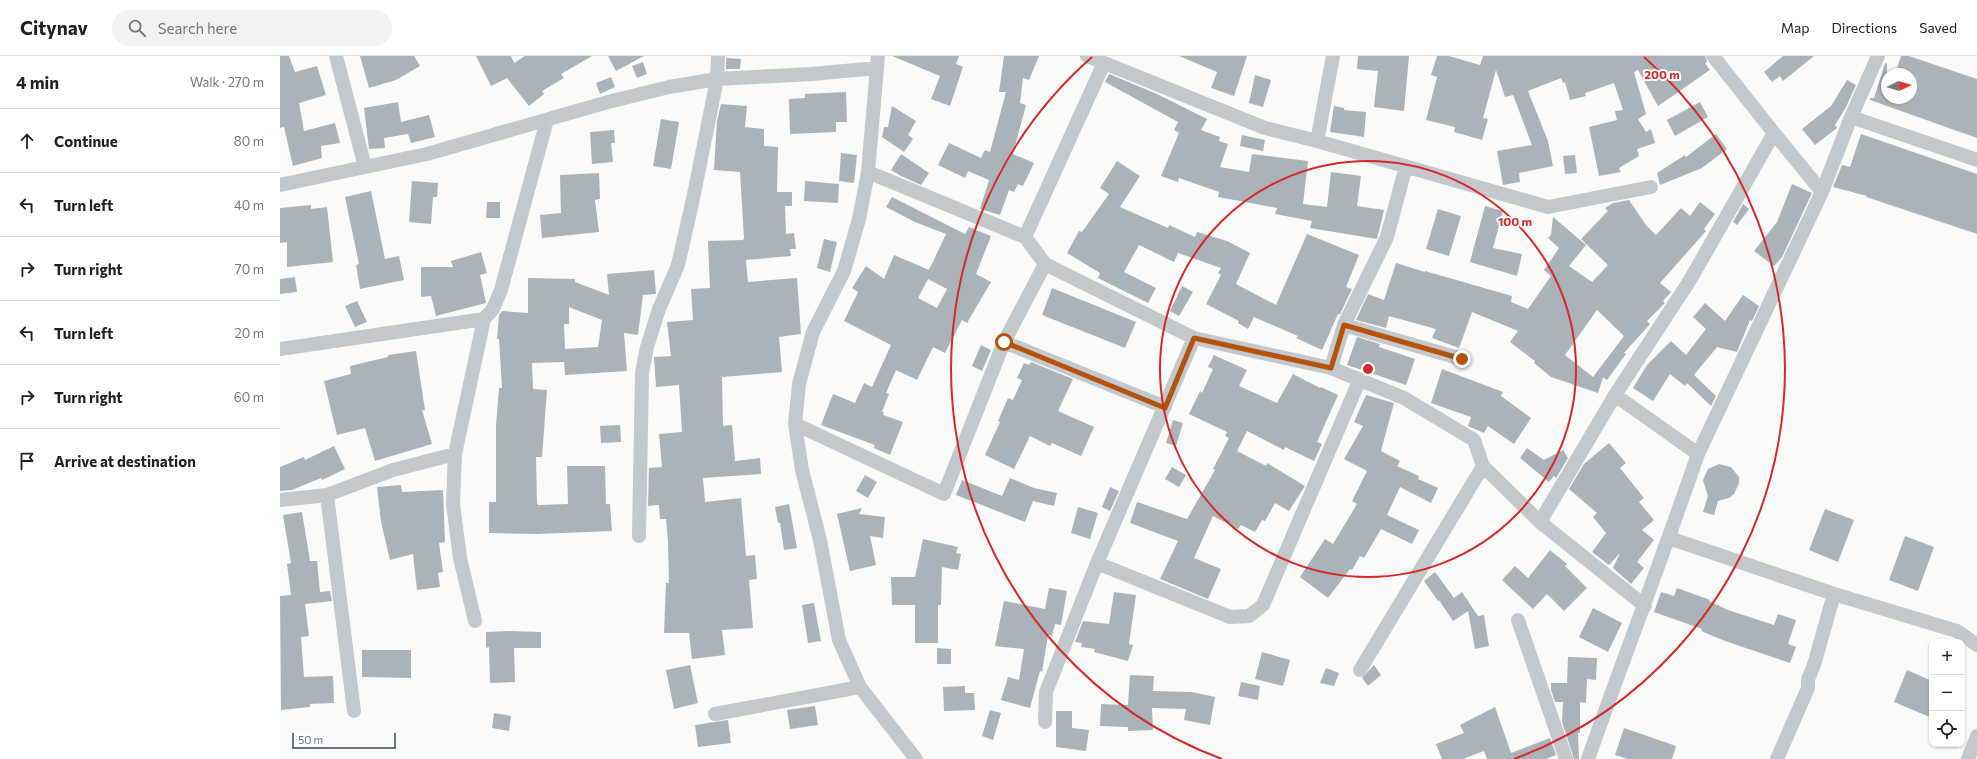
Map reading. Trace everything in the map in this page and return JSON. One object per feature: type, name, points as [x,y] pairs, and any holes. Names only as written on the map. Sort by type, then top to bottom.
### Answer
[{"type":"street","points":[[336,56],[365,168]]},
{"type":"street","points":[[639,536],[642,373],[647,347],[659,309],[678,265],[716,79],[718,56]]},
{"type":"street","points":[[1087,56],[1265,128],[1317,141],[1548,206],[1650,187]]},
{"type":"street","points":[[1317,141],[1333,56]]},
{"type":"street","points":[[1713,56],[1822,192]]},
{"type":"street","points":[[1588,759],[1624,655],[1645,606],[1670,538],[1698,454],[1822,192],[1850,117],[1878,56]]},
{"type":"street","points":[[280,186],[427,154],[669,87],[716,79],[812,74],[878,62],[868,172],[859,219],[844,272],[813,332],[799,384],[795,424],[802,470],[822,548],[839,640],[860,687],[916,759]]},
{"type":"street","points":[[1026,237],[1104,63]]},
{"type":"street","points":[[1850,117],[1977,160]]},
{"type":"street","points":[[474,621],[460,558],[453,504],[455,454],[484,319],[494,309],[501,290],[547,120]]},
{"type":"street","points":[[1540,522],[1615,395],[1690,280],[1774,133]]},
{"type":"street","points":[[1331,368],[1344,325],[1387,237],[1406,166]]},
{"type":"street","points":[[868,172],[1026,237],[1045,264],[1194,338],[1331,368],[1404,398],[1474,440],[1483,466],[1540,522],[1645,606]]},
{"type":"street","points":[[795,424],[944,494],[1004,342],[1045,264]]},
{"type":"street","points":[[280,349],[484,319]]},
{"type":"street","points":[[1344,325],[1462,359]]},
{"type":"street","points":[[1045,722],[1046,692],[1097,563],[1194,338]]},
{"type":"street","points":[[1004,342],[1165,408]]},
{"type":"street","points":[[1097,563],[1230,617],[1249,616],[1263,605],[1360,379]]},
{"type":"street","points":[[1615,395],[1698,454]]},
{"type":"street","points":[[280,500],[327,495],[393,470],[455,454]]},
{"type":"street","points":[[1360,670],[1483,466]]},
{"type":"street","points":[[327,495],[354,711]]},
{"type":"street","points":[[1670,538],[1834,594],[1957,631],[1977,645]]},
{"type":"street","points":[[1777,759],[1808,688],[1808,679],[1814,665],[1834,594]]},
{"type":"street","points":[[1518,620],[1566,759]]},
{"type":"street","points":[[715,714],[860,687]]},
{"type":"street","points":[[1968,759],[1977,736]]},
{"type":"building","points":[[280,56],[289,56],[295,72],[317,66],[326,95],[299,103],[304,131],[335,123],[340,143],[321,146],[322,158],[293,166],[284,127],[280,128]]},
{"type":"building","points":[[360,56],[414,56],[420,66],[396,80],[369,88]]},
{"type":"building","points":[[476,56],[511,56],[514,63],[525,56],[592,56],[561,74],[564,78],[542,91],[544,94],[529,106],[507,78],[491,86]]},
{"type":"building","points":[[608,56],[644,56],[616,71]]},
{"type":"building","points":[[892,56],[959,56],[956,64],[963,67],[950,106],[931,99],[940,76]]},
{"type":"building","points":[[1004,56],[1039,56],[1029,80],[1023,78],[1020,103],[1026,105],[1013,154],[1034,163],[1023,186],[1018,184],[1014,192],[1009,190],[1000,215],[980,209],[989,180],[968,171],[965,178],[938,165],[949,143],[981,158],[985,150],[990,152],[1006,92],[999,92]]},
{"type":"building","points":[[1179,56],[1247,56],[1234,96],[1211,88],[1217,72]]},
{"type":"building","points":[[1358,56],[1409,56],[1404,111],[1374,107],[1378,71],[1357,69]]},
{"type":"building","points":[[1437,56],[1449,56],[1480,65],[1483,56],[1705,56],[1707,62],[1705,63],[1710,70],[1658,106],[1638,70],[1634,72],[1646,114],[1638,119],[1646,132],[1651,129],[1655,143],[1637,149],[1639,156],[1619,168],[1621,172],[1599,176],[1589,127],[1617,120],[1615,111],[1623,110],[1614,83],[1585,93],[1586,96],[1570,100],[1565,82],[1563,83],[1561,78],[1528,91],[1548,141],[1553,166],[1519,173],[1520,182],[1503,185],[1497,151],[1532,145],[1513,95],[1505,97],[1496,70],[1483,118],[1488,119],[1482,140],[1454,132],[1455,127],[1426,120],[1437,77],[1431,75]]},
{"type":"building","points":[[1783,56],[1814,56],[1783,81],[1780,76],[1772,82],[1764,72]]},
{"type":"building","points":[[1901,56],[1909,56],[1977,79],[1977,138],[1881,104],[1917,104],[1917,68],[1897,68]]},
{"type":"building","points":[[726,58],[741,59],[740,69],[726,69]]},
{"type":"building","points":[[643,62],[647,74],[637,78],[632,66]]},
{"type":"building","points":[[1885,63],[1887,64],[1887,68],[1883,68]]},
{"type":"building","points":[[1109,74],[1157,94],[1207,119],[1201,130],[1220,137],[1219,141],[1228,144],[1220,167],[1249,172],[1252,154],[1308,161],[1303,204],[1327,207],[1331,172],[1361,176],[1357,206],[1384,210],[1377,239],[1310,228],[1312,221],[1275,214],[1277,208],[1218,197],[1219,192],[1179,178],[1178,182],[1161,176],[1179,133],[1174,130],[1178,122],[1105,82]]},
{"type":"building","points":[[1255,75],[1271,80],[1263,107],[1249,103]]},
{"type":"building","points":[[1881,76],[1881,104],[1870,100],[1870,98],[1874,98]]},
{"type":"building","points":[[611,77],[615,87],[600,94],[596,83]]},
{"type":"building","points":[[1847,80],[1856,85],[1846,107],[1835,125],[1837,128],[1815,145],[1802,129],[1831,106]]},
{"type":"building","points":[[846,92],[847,122],[836,122],[836,132],[790,134],[789,99],[805,98],[805,94]]},
{"type":"building","points":[[398,102],[401,122],[429,115],[435,137],[411,143],[408,134],[384,138],[385,148],[369,149],[364,108]]},
{"type":"building","points":[[1700,102],[1708,117],[1675,136],[1667,120]]},
{"type":"building","points":[[721,104],[747,106],[745,127],[764,129],[764,146],[778,147],[777,192],[792,192],[792,206],[785,206],[786,234],[794,233],[796,249],[790,249],[791,256],[746,260],[748,282],[797,278],[801,334],[779,337],[782,372],[722,377],[723,426],[732,425],[735,461],[760,458],[761,474],[703,478],[705,502],[741,498],[746,556],[755,555],[757,579],[749,580],[753,628],[722,630],[725,655],[692,659],[689,633],[664,633],[666,583],[669,583],[666,519],[660,519],[659,505],[648,506],[649,468],[662,467],[659,434],[682,432],[679,385],[656,387],[654,357],[671,356],[667,322],[693,320],[691,289],[710,288],[708,241],[743,240],[744,238],[740,172],[714,170],[717,121]]},
{"type":"building","points":[[892,106],[916,121],[908,135],[913,139],[904,152],[882,137],[884,127],[888,127]]},
{"type":"building","points":[[1334,106],[1344,108],[1344,110],[1366,112],[1364,137],[1330,132]]},
{"type":"building","points":[[661,119],[679,122],[671,169],[653,166]]},
{"type":"building","points":[[614,130],[615,143],[611,143],[613,162],[592,164],[590,132]]},
{"type":"building","points":[[1716,134],[1727,149],[1702,168],[1660,185],[1657,173],[1685,155],[1686,157]]},
{"type":"building","points":[[1861,134],[1977,174],[1977,234],[1866,197],[1867,196],[1833,187],[1842,165],[1850,167]]},
{"type":"building","points":[[1242,135],[1265,140],[1263,151],[1240,146]]},
{"type":"building","points":[[841,153],[857,155],[854,183],[839,181]]},
{"type":"building","points":[[901,154],[929,173],[921,185],[891,170]]},
{"type":"building","points":[[1575,155],[1577,173],[1565,174],[1563,156]]},
{"type":"building","points":[[1117,161],[1140,176],[1120,207],[1168,228],[1169,225],[1195,237],[1197,232],[1227,241],[1250,253],[1236,284],[1276,305],[1307,234],[1359,255],[1346,287],[1352,289],[1340,314],[1338,314],[1322,350],[1296,338],[1298,336],[1254,317],[1248,329],[1238,323],[1239,321],[1206,304],[1221,275],[1218,273],[1221,268],[1178,253],[1174,262],[1139,245],[1124,272],[1156,288],[1148,303],[1098,278],[1100,273],[1067,253],[1079,231],[1082,232],[1109,194],[1100,188]]},
{"type":"building","points":[[599,173],[600,199],[595,200],[599,232],[542,238],[540,215],[561,213],[560,175]]},
{"type":"building","points":[[412,181],[438,183],[437,197],[433,197],[431,224],[409,222]]},
{"type":"building","points":[[805,181],[839,184],[838,203],[804,201]]},
{"type":"building","points":[[1792,184],[1812,193],[1782,257],[1774,266],[1754,251],[1777,222]]},
{"type":"building","points":[[371,191],[385,259],[399,256],[404,280],[360,289],[356,265],[359,264],[345,197]]},
{"type":"building","points":[[892,197],[965,234],[969,227],[991,236],[976,274],[991,282],[967,323],[962,320],[945,353],[933,347],[917,380],[896,370],[886,393],[889,394],[882,412],[884,412],[883,415],[903,422],[890,455],[874,448],[875,445],[821,425],[833,394],[855,403],[864,383],[872,387],[891,345],[844,321],[858,292],[852,288],[866,266],[884,279],[894,255],[929,270],[946,234],[915,222],[886,207]],"holes":[[[928,279],[947,289],[937,308],[918,298]]]},
{"type":"building","points":[[1629,200],[1646,225],[1656,235],[1681,208],[1690,216],[1700,202],[1715,214],[1704,229],[1706,231],[1660,283],[1671,292],[1663,301],[1665,303],[1647,321],[1650,324],[1624,353],[1626,354],[1607,380],[1603,377],[1598,393],[1551,377],[1534,363],[1535,361],[1510,342],[1518,331],[1472,312],[1459,348],[1432,338],[1436,329],[1389,316],[1386,328],[1356,320],[1368,294],[1384,300],[1396,263],[1512,296],[1511,302],[1528,309],[1551,276],[1544,270],[1559,248],[1548,238],[1551,235],[1553,217],[1586,245],[1569,266],[1592,282],[1608,265],[1581,239],[1608,211],[1605,208],[1613,203]],"holes":[[[1597,310],[1624,336],[1593,377],[1565,355]]]},
{"type":"building","points":[[487,202],[500,202],[500,218],[486,218]]},
{"type":"building","points":[[1743,204],[1749,209],[1737,225],[1733,222]]},
{"type":"building","points":[[311,205],[311,209],[327,207],[333,262],[287,267],[287,242],[280,243],[280,208]]},
{"type":"building","points":[[1485,206],[1503,211],[1493,248],[1522,254],[1517,276],[1470,262]]},
{"type":"building","points":[[1438,209],[1461,216],[1449,256],[1426,249]]},
{"type":"building","points":[[824,239],[837,242],[830,272],[817,268]]},
{"type":"building","points":[[481,252],[487,273],[480,275],[486,303],[436,316],[431,296],[421,297],[421,267],[453,267],[451,261]]},
{"type":"building","points":[[654,270],[656,294],[643,295],[638,335],[624,333],[627,371],[565,375],[564,362],[532,363],[533,389],[547,390],[542,457],[536,457],[537,503],[538,505],[568,504],[567,466],[605,466],[606,504],[610,504],[612,531],[537,534],[489,533],[489,502],[496,502],[496,426],[499,388],[502,388],[499,339],[497,339],[499,315],[502,311],[528,313],[528,278],[575,279],[575,282],[609,295],[607,274]],"holes":[[[569,307],[602,320],[598,347],[565,349],[564,324],[569,324]]]},
{"type":"building","points":[[295,277],[297,292],[280,294],[280,279]]},
{"type":"building","points":[[1182,286],[1193,292],[1179,316],[1170,311]]},
{"type":"building","points":[[1052,288],[1136,322],[1125,348],[1042,315]]},
{"type":"building","points":[[1743,295],[1759,306],[1752,321],[1750,320],[1737,352],[1717,347],[1694,375],[1716,396],[1711,406],[1687,383],[1685,386],[1670,374],[1653,401],[1633,388],[1647,365],[1671,341],[1686,355],[1706,329],[1693,317],[1705,303],[1725,321]]},
{"type":"building","points":[[357,301],[367,322],[355,327],[345,306]]},
{"type":"building","points":[[1357,337],[1380,344],[1379,347],[1415,359],[1406,385],[1347,365]]},
{"type":"building","points":[[981,345],[991,350],[982,371],[972,366]]},
{"type":"building","points":[[416,351],[425,410],[422,410],[432,444],[375,461],[365,428],[337,435],[324,381],[351,374],[350,366],[388,357],[388,355]]},
{"type":"building","points":[[1214,355],[1247,370],[1239,386],[1277,403],[1293,374],[1320,388],[1321,387],[1338,395],[1317,442],[1322,444],[1314,461],[1285,447],[1284,450],[1247,431],[1237,451],[1266,466],[1267,463],[1305,486],[1289,511],[1275,503],[1265,521],[1262,520],[1255,532],[1241,525],[1238,529],[1213,516],[1194,558],[1221,569],[1208,599],[1160,579],[1178,541],[1130,523],[1137,502],[1187,519],[1215,470],[1213,469],[1229,438],[1225,436],[1227,432],[1189,414],[1200,391],[1202,393],[1213,369],[1208,367]]},
{"type":"building","points":[[1031,362],[1073,379],[1058,411],[1094,427],[1081,456],[1052,443],[1050,446],[1030,436],[1014,469],[985,455],[1000,422],[998,421],[1008,398],[1013,400],[1022,380],[1017,378],[1024,363],[1029,365]]},
{"type":"building","points":[[1442,369],[1503,392],[1501,396],[1531,418],[1514,444],[1488,426],[1484,433],[1468,426],[1471,417],[1431,403]]},
{"type":"building","points":[[1366,395],[1394,403],[1381,451],[1400,461],[1397,466],[1419,476],[1418,479],[1438,488],[1431,503],[1400,487],[1387,515],[1419,530],[1412,544],[1381,529],[1364,558],[1360,556],[1352,570],[1350,569],[1328,598],[1300,577],[1325,539],[1333,544],[1357,504],[1352,501],[1367,471],[1344,459],[1363,426],[1354,422]]},
{"type":"building","points":[[1173,420],[1183,423],[1176,446],[1166,443]]},
{"type":"building","points":[[620,425],[621,442],[601,443],[600,426]]},
{"type":"building","points":[[1609,443],[1626,463],[1620,468],[1644,498],[1639,502],[1654,520],[1642,530],[1654,540],[1637,562],[1644,568],[1631,584],[1613,568],[1620,553],[1609,565],[1592,552],[1606,533],[1593,517],[1597,513],[1569,489],[1584,464]]},
{"type":"building","points":[[334,446],[345,469],[322,480],[321,478],[292,490],[280,491],[280,467],[304,457],[305,460]]},
{"type":"building","points":[[1527,448],[1544,460],[1563,450],[1568,458],[1556,478],[1554,476],[1549,482],[1520,458]]},
{"type":"building","points":[[1719,464],[1731,467],[1739,477],[1739,483],[1734,494],[1729,498],[1718,501],[1714,515],[1703,512],[1708,496],[1703,480],[1708,469]]},
{"type":"building","points":[[1172,467],[1186,475],[1179,487],[1165,479]]},
{"type":"building","points":[[865,475],[877,482],[868,498],[856,491]]},
{"type":"building","points":[[1010,478],[1034,488],[1057,493],[1054,506],[1033,501],[1025,522],[956,495],[962,480],[1002,496]]},
{"type":"building","points":[[401,485],[402,492],[443,490],[445,542],[439,543],[443,572],[438,573],[440,587],[417,590],[413,554],[390,560],[381,522],[377,487]]},
{"type":"building","points":[[1110,487],[1119,491],[1110,511],[1102,507]]},
{"type":"building","points":[[789,504],[797,548],[784,550],[780,523],[778,523],[775,507]]},
{"type":"building","points":[[1078,507],[1098,513],[1090,539],[1071,533]]},
{"type":"building","points":[[862,508],[859,514],[885,517],[883,538],[870,536],[876,565],[850,571],[837,514]]},
{"type":"building","points":[[1825,509],[1854,520],[1838,562],[1809,550]]},
{"type":"building","points":[[302,512],[310,561],[317,561],[320,592],[330,591],[332,601],[305,604],[309,636],[301,637],[304,677],[333,676],[334,703],[310,704],[310,707],[281,710],[280,596],[291,595],[287,564],[291,563],[283,515]]},
{"type":"building","points":[[1905,536],[1934,547],[1918,591],[1889,580]]},
{"type":"building","points":[[923,539],[958,547],[956,553],[961,554],[958,570],[942,567],[941,605],[938,605],[938,643],[915,643],[915,605],[892,605],[891,577],[915,577]]},
{"type":"building","points":[[1550,550],[1567,564],[1565,566],[1587,588],[1564,611],[1547,594],[1533,609],[1502,580],[1515,566],[1528,578]]},
{"type":"building","points":[[1435,572],[1454,598],[1462,592],[1478,616],[1484,615],[1489,646],[1475,649],[1468,611],[1453,621],[1439,600],[1438,601],[1424,581]]},
{"type":"building","points":[[1049,588],[1067,591],[1061,625],[1055,624],[1052,636],[1048,635],[1042,672],[1040,671],[1030,708],[1001,700],[1008,677],[1019,680],[1024,649],[995,646],[1004,601],[1045,609]]},
{"type":"building","points":[[1677,588],[1710,600],[1709,601],[1728,610],[1774,625],[1778,614],[1796,620],[1788,644],[1796,647],[1790,663],[1725,641],[1701,631],[1702,629],[1654,612],[1661,592],[1674,596]]},
{"type":"building","points":[[1114,592],[1136,595],[1129,644],[1133,645],[1128,661],[1094,652],[1095,649],[1081,647],[1082,643],[1075,642],[1083,621],[1109,624]]},
{"type":"building","points":[[814,603],[821,641],[808,643],[802,605]]},
{"type":"building","points":[[1593,608],[1622,623],[1608,652],[1579,637]]},
{"type":"building","points":[[486,632],[541,632],[541,648],[514,648],[515,682],[490,683],[489,647],[486,648]]},
{"type":"building","points":[[937,648],[951,649],[951,664],[937,664]]},
{"type":"building","points":[[362,650],[411,650],[411,678],[362,677]]},
{"type":"building","points":[[1262,652],[1290,660],[1283,686],[1255,679]]},
{"type":"building","points":[[1568,657],[1597,658],[1596,680],[1587,679],[1586,703],[1580,702],[1580,733],[1578,733],[1579,759],[1574,759],[1562,722],[1563,702],[1555,702],[1551,690],[1551,683],[1567,683]]},
{"type":"building","points":[[690,665],[698,703],[674,709],[666,670]]},
{"type":"building","points":[[1374,665],[1381,675],[1368,686],[1362,678]]},
{"type":"building","points":[[1326,668],[1339,673],[1334,686],[1320,683]]},
{"type":"building","points":[[1907,670],[1929,680],[1929,717],[1894,702]]},
{"type":"building","points":[[1130,675],[1154,676],[1153,691],[1192,692],[1215,697],[1210,725],[1184,720],[1186,709],[1152,708],[1153,730],[1128,731],[1128,727],[1100,726],[1101,704],[1128,705]]},
{"type":"building","points":[[1241,682],[1260,686],[1258,700],[1238,696]]},
{"type":"building","points":[[965,686],[965,693],[974,693],[975,710],[944,711],[943,687]]},
{"type":"building","points":[[815,706],[818,725],[790,729],[787,710]]},
{"type":"building","points":[[1495,707],[1511,753],[1550,738],[1556,755],[1546,759],[1487,759],[1484,751],[1463,759],[1442,759],[1436,744],[1464,733],[1460,725]]},
{"type":"building","points":[[990,710],[1001,713],[993,740],[982,736]]},
{"type":"building","points":[[1056,711],[1072,711],[1072,728],[1089,730],[1086,751],[1056,747]]},
{"type":"building","points":[[494,713],[511,716],[509,731],[492,728]]},
{"type":"building","points":[[728,720],[731,743],[698,747],[695,725]]},
{"type":"building","points":[[1624,728],[1676,746],[1672,759],[1628,759],[1615,755]]},
{"type":"route","points":[[1004,342],[1165,408],[1194,338],[1331,368],[1344,325],[1462,359]]}]
